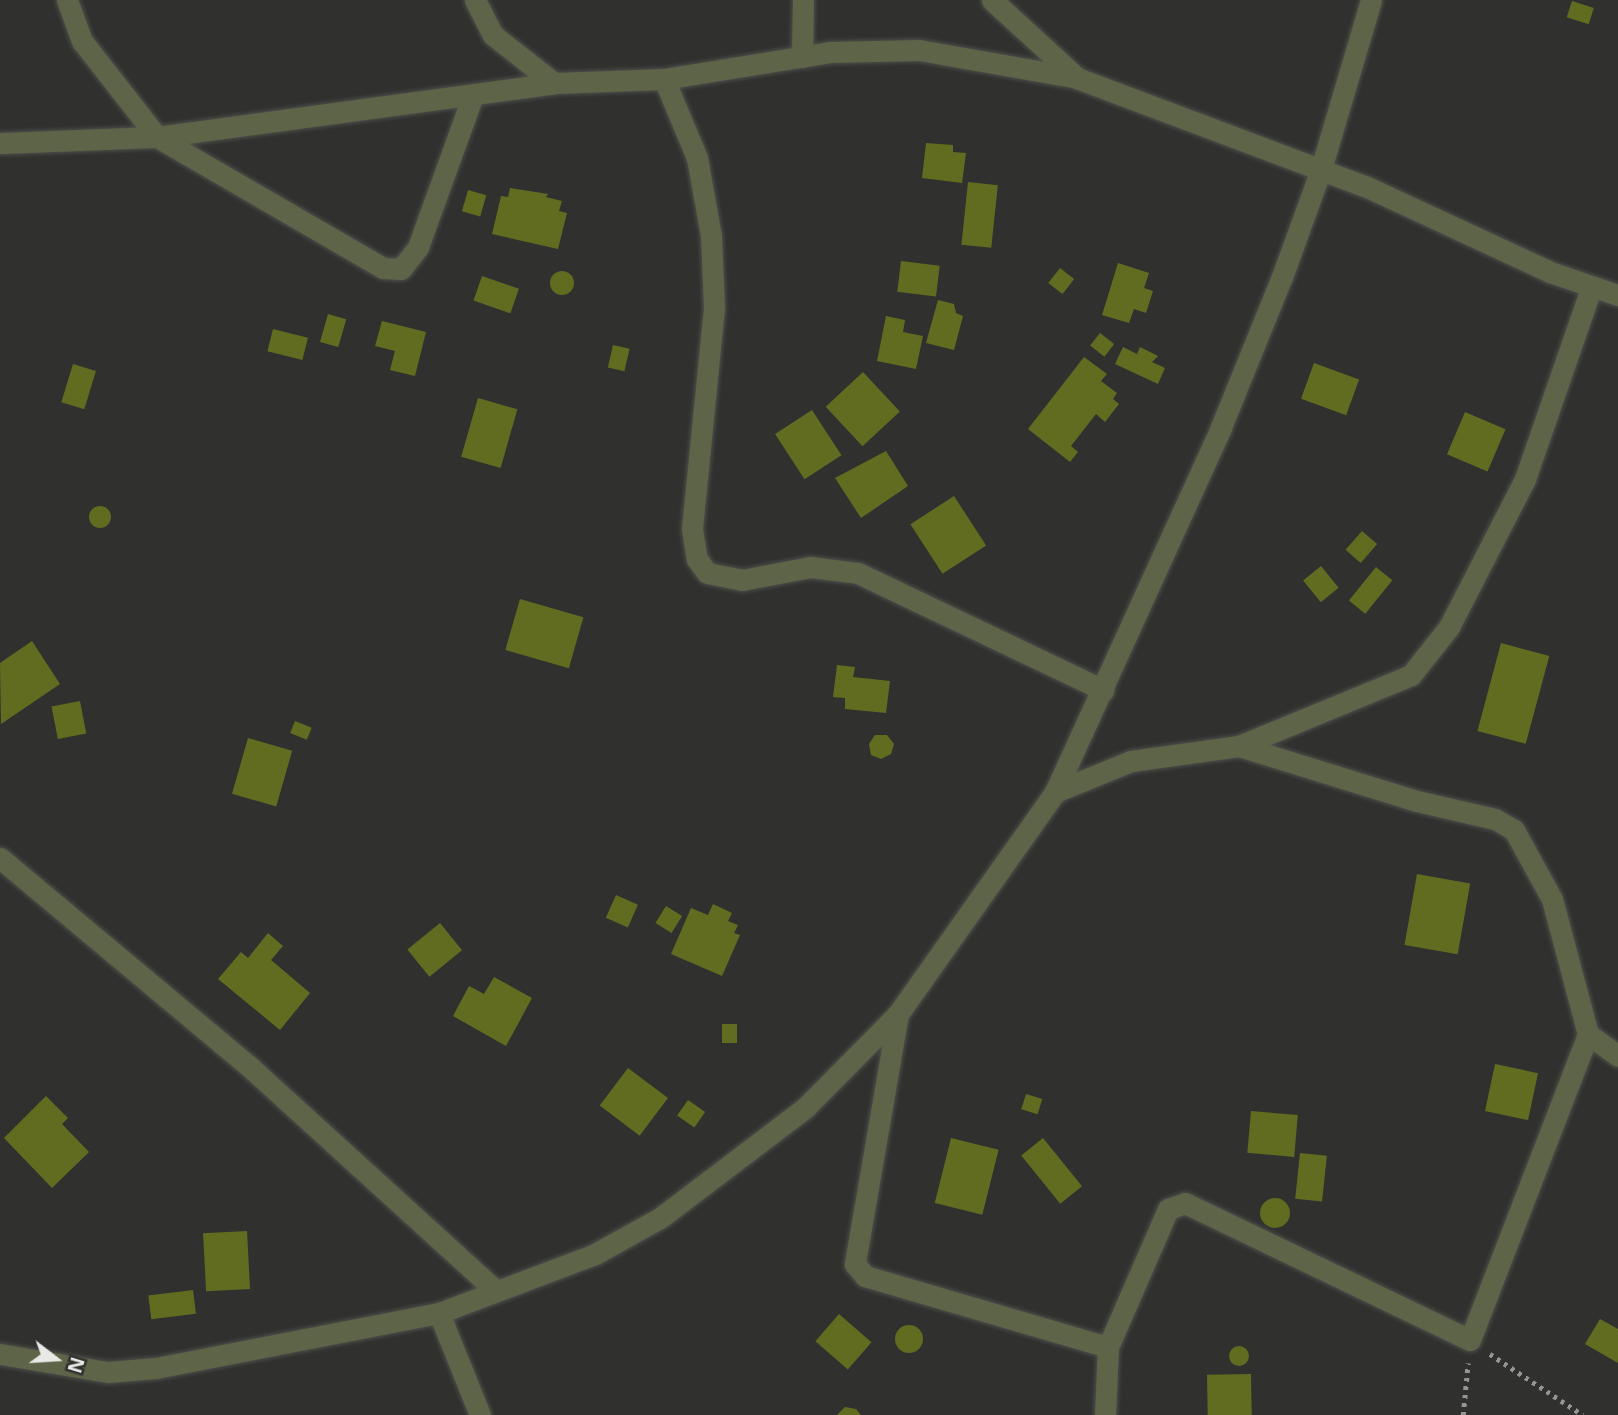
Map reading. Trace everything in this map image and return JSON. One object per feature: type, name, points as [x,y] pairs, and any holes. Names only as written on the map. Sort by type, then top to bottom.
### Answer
[{"type":"street","points":[[66,0],[82,41],[158,137],[371,262],[401,269],[418,247],[473,95]]},
{"type":"street","points":[[475,0],[493,35],[554,83]]},
{"type":"street","points":[[802,57],[803,0]]},
{"type":"street","points":[[992,0],[1077,78]]},
{"type":"street","points":[[0,1354],[108,1372],[156,1368],[439,1314],[595,1254],[660,1218],[804,1108],[898,1014],[1055,792],[1221,427],[1321,169],[1371,0]]},
{"type":"street","points":[[0,144],[158,137],[554,83],[664,79],[879,48],[919,50],[1077,78],[1321,169],[1591,288],[1618,295]]},
{"type":"street","points":[[664,79],[697,159],[711,236],[714,308],[692,529],[702,566],[723,579],[810,567],[858,573],[1103,690]]},
{"type":"street","points":[[1055,792],[1131,761],[1239,746],[1411,676],[1441,636],[1477,577],[1525,479],[1591,288]]},
{"type":"street","points":[[1105,1415],[1108,1347],[1168,1209],[1185,1203],[1470,1340],[1588,1034],[1552,899],[1514,830],[1495,819],[1417,802],[1239,746]]},
{"type":"street","points":[[0,858],[250,1067],[496,1291]]},
{"type":"street","points":[[898,1014],[855,1264],[865,1276],[1108,1347]]},
{"type":"street","points":[[1588,1034],[1618,1056]]},
{"type":"street","points":[[439,1314],[480,1415]]},
{"type":"path","points":[[1463,1415],[1470,1340],[1583,1415]]},
{"type":"building","points":[[1572,1],[1594,8],[1589,24],[1567,17]]},
{"type":"building","points":[[926,143],[953,145],[953,152],[966,153],[962,183],[922,178]]},
{"type":"building","points":[[968,182],[998,185],[991,248],[961,245]]},
{"type":"building","points":[[510,188],[548,194],[546,197],[562,201],[559,211],[567,213],[558,249],[492,234],[501,196],[508,197]]},
{"type":"building","points":[[468,190],[486,195],[480,216],[462,211]]},
{"type":"building","points":[[901,261],[940,266],[936,297],[897,292]]},
{"type":"building","points":[[1118,263],[1149,273],[1144,288],[1153,291],[1146,313],[1134,309],[1129,323],[1102,315]]},
{"type":"building","points":[[1060,268],[1074,279],[1062,294],[1048,283]]},
{"type":"building","points":[[562,271],[571,274],[574,283],[571,292],[562,295],[553,292],[550,283],[553,274]]},
{"type":"building","points":[[482,276],[519,289],[510,313],[474,301]]},
{"type":"building","points":[[938,300],[954,304],[956,313],[963,316],[954,350],[926,343]]},
{"type":"building","points":[[328,314],[346,319],[338,347],[320,342]]},
{"type":"building","points":[[886,316],[905,320],[903,332],[923,336],[916,369],[877,361]]},
{"type":"building","points":[[382,321],[426,332],[415,376],[390,370],[395,351],[375,346]]},
{"type":"building","points":[[273,329],[308,338],[302,360],[267,351]]},
{"type":"building","points":[[1100,333],[1114,344],[1104,357],[1090,346]]},
{"type":"building","points":[[613,345],[630,349],[624,371],[608,367]]},
{"type":"building","points":[[1123,347],[1137,354],[1140,347],[1158,356],[1152,362],[1165,368],[1158,384],[1115,364]]},
{"type":"building","points":[[1084,357],[1107,374],[1101,381],[1117,393],[1113,399],[1119,404],[1105,422],[1096,414],[1071,446],[1078,452],[1070,462],[1028,429]]},
{"type":"building","points":[[1314,363],[1359,379],[1346,415],[1301,399]]},
{"type":"building","points":[[73,364],[96,371],[84,409],[61,402]]},
{"type":"building","points":[[863,372],[900,411],[863,446],[826,407]]},
{"type":"building","points":[[478,398],[517,409],[501,468],[461,457]]},
{"type":"building","points":[[812,410],[841,455],[805,479],[775,434]]},
{"type":"building","points":[[1465,412],[1506,429],[1488,472],[1447,454]]},
{"type":"building","points":[[886,451],[908,486],[861,518],[835,478]]},
{"type":"building","points":[[954,496],[986,545],[943,574],[910,524]]},
{"type":"building","points":[[100,506],[108,509],[111,517],[108,525],[100,528],[92,525],[89,517],[92,509]]},
{"type":"building","points":[[1362,531],[1377,544],[1361,563],[1346,550]]},
{"type":"building","points":[[1321,566],[1339,588],[1321,602],[1303,580]]},
{"type":"building","points":[[1376,567],[1392,580],[1365,614],[1349,600]]},
{"type":"building","points":[[520,599],[583,617],[569,668],[505,650]]},
{"type":"building","points":[[32,641],[60,684],[1,724],[0,663]]},
{"type":"building","points":[[1501,643],[1549,656],[1526,744],[1477,731]]},
{"type":"building","points":[[837,665],[855,667],[853,677],[890,681],[886,713],[845,709],[845,698],[833,697]]},
{"type":"building","points":[[80,701],[86,733],[58,739],[52,707]]},
{"type":"building","points":[[295,721],[312,728],[307,740],[290,733]]},
{"type":"building","points":[[875,735],[887,735],[894,744],[891,754],[881,759],[871,755],[869,744]]},
{"type":"building","points":[[248,738],[292,751],[276,806],[232,794]]},
{"type":"building","points":[[1417,874],[1470,883],[1458,954],[1404,945]]},
{"type":"building","points":[[616,895],[638,905],[628,928],[606,918]]},
{"type":"building","points":[[713,904],[732,913],[728,921],[738,925],[734,933],[740,935],[722,976],[671,954],[691,908],[708,915]]},
{"type":"building","points":[[666,906],[682,916],[672,933],[655,923]]},
{"type":"building","points":[[440,923],[462,950],[429,977],[407,949]]},
{"type":"building","points":[[268,933],[283,946],[271,960],[310,993],[280,1030],[218,979],[241,952],[248,958]]},
{"type":"building","points":[[494,977],[532,998],[506,1046],[453,1016],[469,986],[484,994]]},
{"type":"building","points":[[722,1024],[737,1024],[737,1043],[722,1043]]},
{"type":"building","points":[[1495,1064],[1538,1073],[1528,1120],[1485,1111]]},
{"type":"building","points":[[628,1068],[668,1098],[640,1136],[600,1106]]},
{"type":"building","points":[[1026,1094],[1042,1099],[1038,1114],[1021,1109]]},
{"type":"building","points":[[46,1096],[68,1118],[62,1124],[89,1152],[52,1188],[4,1138]]},
{"type":"building","points":[[688,1100],[705,1112],[694,1128],[677,1116]]},
{"type":"building","points":[[1251,1111],[1298,1115],[1294,1157],[1247,1153]]},
{"type":"building","points":[[951,1138],[999,1150],[982,1215],[935,1203]]},
{"type":"building","points":[[1043,1138],[1082,1186],[1060,1204],[1021,1156]]},
{"type":"building","points":[[1300,1153],[1327,1156],[1322,1202],[1295,1199]]},
{"type":"building","points":[[1275,1198],[1286,1202],[1290,1213],[1286,1224],[1275,1228],[1264,1224],[1260,1213],[1264,1202]]},
{"type":"building","points":[[247,1231],[250,1289],[206,1291],[203,1233]]},
{"type":"building","points":[[193,1290],[196,1314],[151,1319],[148,1295]]},
{"type":"building","points":[[839,1314],[871,1342],[848,1369],[815,1341]]},
{"type":"building","points":[[1600,1319],[1618,1329],[1618,1363],[1585,1344]]},
{"type":"building","points":[[909,1325],[919,1329],[923,1339],[919,1349],[909,1353],[899,1349],[895,1339],[899,1329]]},
{"type":"building","points":[[1239,1346],[1246,1349],[1249,1356],[1246,1363],[1239,1366],[1232,1363],[1229,1356],[1232,1349]]},
{"type":"building","points":[[1251,1374],[1252,1415],[1208,1415],[1207,1375]]},
{"type":"building","points":[[845,1407],[856,1409],[861,1415],[837,1415]]}]
